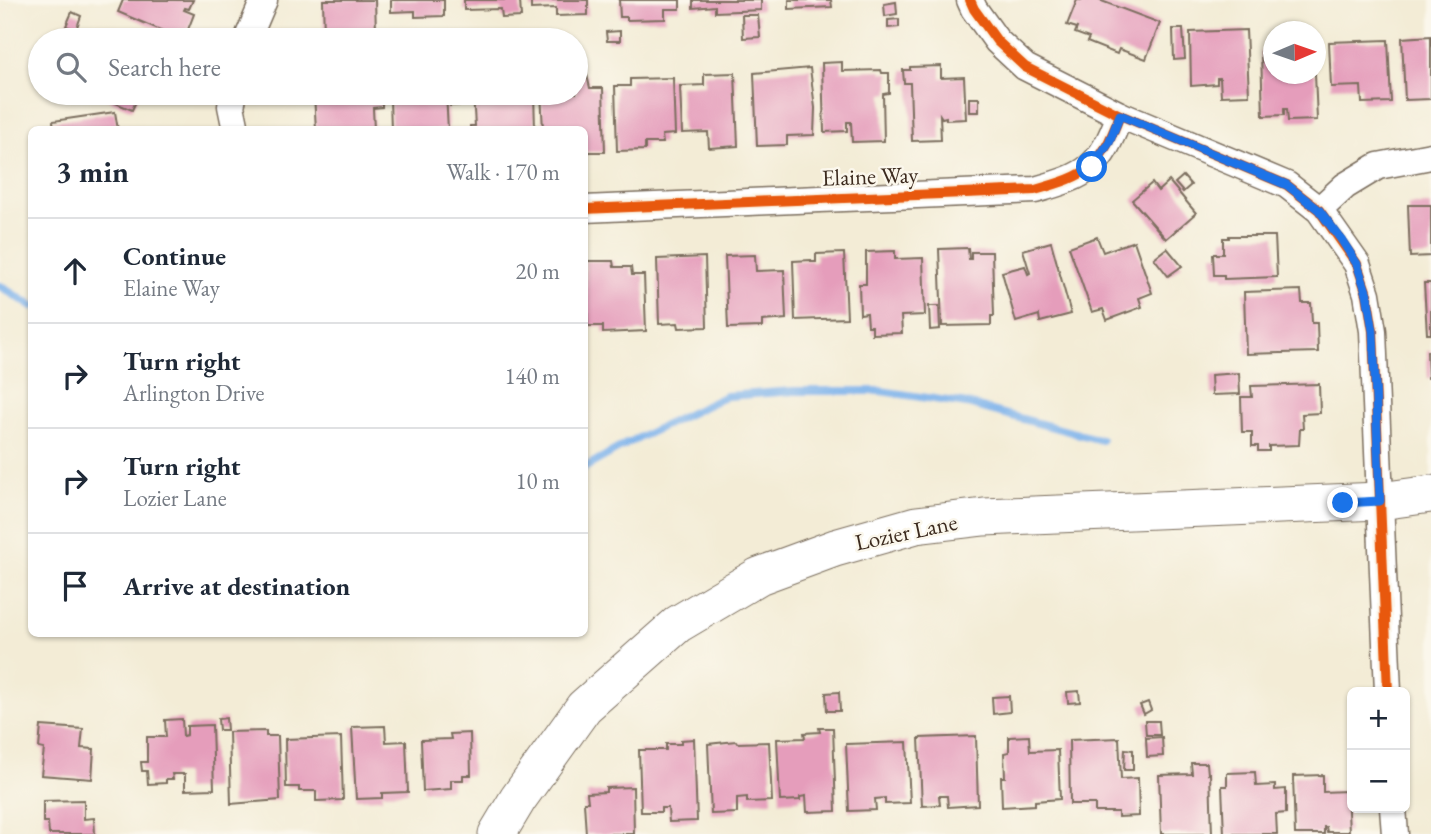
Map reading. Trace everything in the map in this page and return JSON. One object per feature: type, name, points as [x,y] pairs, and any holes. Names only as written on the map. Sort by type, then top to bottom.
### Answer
[{"type":"main road","name":"Lozier Lane","points":[[497,834],[518,799],[584,707],[678,624],[759,576],[835,548],[916,525],[984,517],[1380,501],[1431,494]]},
{"type":"street","points":[[252,28],[264,0]]},
{"type":"street","points":[[970,0],[997,41],[1025,67],[1120,115],[1287,185],[1319,210],[1357,264],[1367,294],[1373,331],[1388,687]]},
{"type":"street","points":[[232,105],[235,126]]},
{"type":"street","name":"Elaine Way","points":[[588,209],[1035,190],[1070,181],[1092,167],[1109,143],[1120,115]]},
{"type":"street","points":[[1319,210],[1345,186],[1378,166],[1431,156]]},
{"type":"street","points":[[1393,813],[1395,834]]},
{"type":"building","points":[[123,0],[193,0],[189,9],[184,10],[194,14],[189,28],[156,28],[118,12]]},
{"type":"building","points":[[323,0],[375,0],[376,28],[324,28]]},
{"type":"building","points":[[391,0],[444,0],[444,16],[415,17],[415,11],[391,12]]},
{"type":"building","points":[[464,0],[520,0],[521,17],[502,18],[501,9],[464,10]]},
{"type":"building","points":[[531,0],[588,0],[588,15],[556,16],[556,8],[531,9]]},
{"type":"building","points":[[619,0],[680,0],[680,9],[665,9],[665,19],[627,20],[627,17],[620,17]]},
{"type":"building","points":[[693,0],[761,0],[761,10],[715,12],[715,6],[693,8]]},
{"type":"building","points":[[789,0],[831,0],[832,7],[789,9]]},
{"type":"building","points":[[1077,0],[1099,0],[1160,23],[1146,59],[1119,49],[1117,54],[1087,42],[1089,38],[1075,33],[1077,28],[1067,25]]},
{"type":"building","points":[[896,2],[897,14],[885,16],[884,4]]},
{"type":"building","points":[[72,12],[81,16],[77,28],[66,26]]},
{"type":"building","points":[[742,15],[758,15],[760,37],[743,38]]},
{"type":"building","points":[[899,19],[899,27],[888,28],[888,20]]},
{"type":"building","points":[[1173,29],[1183,29],[1185,59],[1174,60]]},
{"type":"building","points":[[1246,30],[1249,95],[1221,96],[1220,78],[1217,78],[1217,84],[1191,86],[1190,32]]},
{"type":"building","points":[[620,31],[620,41],[607,41],[606,32]]},
{"type":"building","points":[[1431,36],[1431,99],[1405,100],[1402,38]]},
{"type":"building","points":[[1388,40],[1391,102],[1362,103],[1361,86],[1331,87],[1329,42]]},
{"type":"building","points":[[1261,52],[1263,84],[1315,84],[1317,120],[1288,121],[1287,109],[1284,109],[1284,115],[1263,116]]},
{"type":"building","points":[[842,62],[842,71],[881,70],[882,73],[889,73],[889,93],[883,94],[884,141],[852,142],[851,122],[847,122],[847,131],[824,132],[822,63]]},
{"type":"building","points":[[941,66],[941,78],[964,77],[966,119],[946,120],[946,117],[942,118],[940,115],[941,140],[912,141],[910,83],[904,83],[903,70],[910,70],[910,67]]},
{"type":"building","points":[[810,68],[815,108],[814,135],[787,136],[787,145],[757,146],[754,73]]},
{"type":"building","points":[[735,73],[738,146],[709,148],[708,132],[682,133],[680,86],[704,85],[704,74]]},
{"type":"building","points":[[673,78],[675,134],[662,135],[663,143],[645,143],[645,150],[617,151],[615,86],[630,86],[630,79]]},
{"type":"building","points":[[588,79],[590,88],[603,88],[605,152],[588,152],[588,126],[543,126],[542,105],[588,105]]},
{"type":"building","points":[[969,98],[979,98],[979,112],[969,112]]},
{"type":"building","points":[[120,105],[134,105],[132,110]]},
{"type":"building","points":[[315,105],[382,105],[373,108],[374,126],[316,126]]},
{"type":"building","points":[[390,105],[447,105],[448,126],[391,126]]},
{"type":"building","points":[[474,105],[534,105],[535,126],[475,126]]},
{"type":"building","points":[[115,112],[117,126],[54,126],[53,121]]},
{"type":"building","points":[[1183,176],[1191,185],[1183,192],[1175,183]]},
{"type":"building","points":[[1169,181],[1196,213],[1166,239],[1132,200],[1152,183],[1158,191]]},
{"type":"building","points":[[1408,205],[1431,205],[1431,256],[1410,257]]},
{"type":"building","points":[[1275,236],[1277,277],[1224,279],[1224,275],[1214,275],[1213,254],[1223,254],[1223,238]]},
{"type":"building","points":[[1097,237],[1103,252],[1134,241],[1152,293],[1139,298],[1142,307],[1107,320],[1103,309],[1092,312],[1069,247]]},
{"type":"building","points":[[1051,242],[1071,314],[1040,322],[1039,315],[1016,322],[1002,272],[1025,266],[1028,274],[1030,273],[1023,250]]},
{"type":"building","points":[[968,248],[969,259],[971,252],[992,252],[994,316],[991,316],[991,325],[942,326],[939,249]]},
{"type":"building","points":[[1167,248],[1182,266],[1168,276],[1154,258]]},
{"type":"building","points":[[895,251],[895,259],[923,258],[925,315],[901,316],[902,333],[872,334],[867,313],[860,314],[859,284],[866,284],[866,252]]},
{"type":"building","points":[[844,253],[847,318],[795,320],[793,261],[816,262],[816,254]]},
{"type":"building","points":[[755,255],[756,271],[784,270],[786,319],[762,321],[762,327],[728,328],[725,256]]},
{"type":"building","points":[[705,257],[707,327],[679,328],[678,323],[659,324],[657,259]]},
{"type":"building","points":[[588,261],[613,261],[614,267],[631,267],[632,275],[644,275],[646,331],[603,333],[603,326],[588,326]]},
{"type":"building","points":[[1424,283],[1431,283],[1431,334],[1427,334]]},
{"type":"building","points":[[1301,290],[1302,303],[1311,303],[1312,323],[1317,323],[1318,352],[1246,354],[1244,292]]},
{"type":"building","points":[[929,306],[939,306],[940,329],[930,330]]},
{"type":"building","points":[[1427,351],[1431,351],[1431,378],[1428,378]]},
{"type":"building","points":[[1239,373],[1240,394],[1212,395],[1211,375]]},
{"type":"building","points":[[1319,384],[1320,413],[1302,414],[1303,429],[1300,429],[1299,445],[1269,446],[1269,451],[1258,451],[1258,446],[1252,446],[1252,432],[1242,432],[1241,397],[1252,397],[1251,386]]},
{"type":"building","points":[[1079,691],[1080,702],[1068,703],[1067,692]]},
{"type":"building","points":[[839,692],[840,711],[827,711],[826,693]]},
{"type":"building","points":[[1009,696],[1010,712],[993,714],[992,697]]},
{"type":"building","points":[[1148,702],[1151,710],[1144,714],[1140,705]]},
{"type":"building","points":[[226,718],[227,730],[219,730],[218,719]]},
{"type":"building","points":[[182,719],[183,736],[187,735],[187,726],[212,725],[214,789],[185,790],[185,774],[172,774],[173,779],[166,779],[166,783],[148,784],[147,771],[142,771],[141,762],[147,762],[147,737],[166,737],[165,720]]},
{"type":"building","points":[[1145,721],[1159,721],[1160,735],[1146,735]]},
{"type":"building","points":[[41,726],[83,729],[81,748],[94,749],[92,779],[41,775],[44,749],[39,748]]},
{"type":"building","points":[[385,726],[386,742],[406,741],[408,792],[382,793],[382,798],[356,799],[352,727]]},
{"type":"building","points":[[819,728],[833,728],[836,811],[807,812],[806,796],[800,797],[800,800],[780,801],[777,739],[805,738],[804,733],[820,732]]},
{"type":"building","points":[[266,731],[266,736],[278,736],[280,800],[231,804],[229,732]]},
{"type":"building","points":[[470,733],[471,775],[463,775],[463,780],[451,780],[451,789],[423,791],[421,740],[451,739],[450,734]]},
{"type":"building","points":[[976,736],[978,805],[948,807],[947,796],[939,796],[940,805],[922,806],[919,738]]},
{"type":"building","points":[[1029,736],[1030,751],[1058,750],[1060,799],[1035,801],[1035,805],[1002,807],[1001,777],[1005,777],[1004,753],[1009,752],[1009,737]]},
{"type":"building","points":[[341,737],[343,800],[316,801],[316,791],[299,791],[299,787],[286,787],[285,739]]},
{"type":"building","points":[[1162,737],[1163,756],[1147,757],[1146,738]]},
{"type":"building","points":[[1119,738],[1121,779],[1138,778],[1139,816],[1118,817],[1118,812],[1095,812],[1095,804],[1070,804],[1069,740]]},
{"type":"building","points":[[694,739],[697,821],[669,822],[668,808],[661,808],[661,812],[641,812],[639,750],[666,750],[666,744],[681,744],[681,740]]},
{"type":"building","points":[[769,742],[772,801],[747,802],[747,797],[737,798],[737,813],[711,814],[708,744]]},
{"type":"building","points":[[907,742],[910,803],[885,804],[885,798],[875,799],[876,810],[849,811],[846,744]]},
{"type":"building","points":[[1125,749],[1133,750],[1133,770],[1124,770]]},
{"type":"building","points":[[1191,763],[1207,763],[1208,774],[1210,773],[1212,834],[1161,834],[1159,775],[1192,774]]},
{"type":"building","points":[[1255,772],[1256,786],[1275,785],[1275,790],[1286,789],[1286,813],[1276,814],[1277,834],[1224,834],[1222,786],[1227,786],[1227,773]]},
{"type":"building","points":[[1323,775],[1323,792],[1347,791],[1349,832],[1327,832],[1324,827],[1324,834],[1295,834],[1293,776]]},
{"type":"building","points":[[633,787],[634,834],[586,834],[584,802],[588,802],[587,793],[606,792],[606,788]]},
{"type":"building","points":[[84,800],[84,819],[94,818],[95,834],[49,834],[48,822],[43,822],[43,801]]},
{"type":"waterway","points":[[0,286],[28,304]]},
{"type":"waterway","points":[[588,466],[628,443],[726,396],[794,391],[881,391],[967,404],[1101,440]]},
{"type":"cycle path","points":[[970,0],[997,41],[1025,67],[1120,115],[1287,185],[1319,210],[1357,264],[1367,294],[1373,331],[1388,687]]},
{"type":"cycle path","points":[[588,209],[1035,190],[1080,174],[1090,167],[1106,147],[1120,115]]},
{"type":"route","points":[[1092,167],[1109,143],[1120,115],[1287,185],[1319,210],[1341,239],[1357,264],[1367,294],[1373,331],[1380,501],[1343,503]]}]
